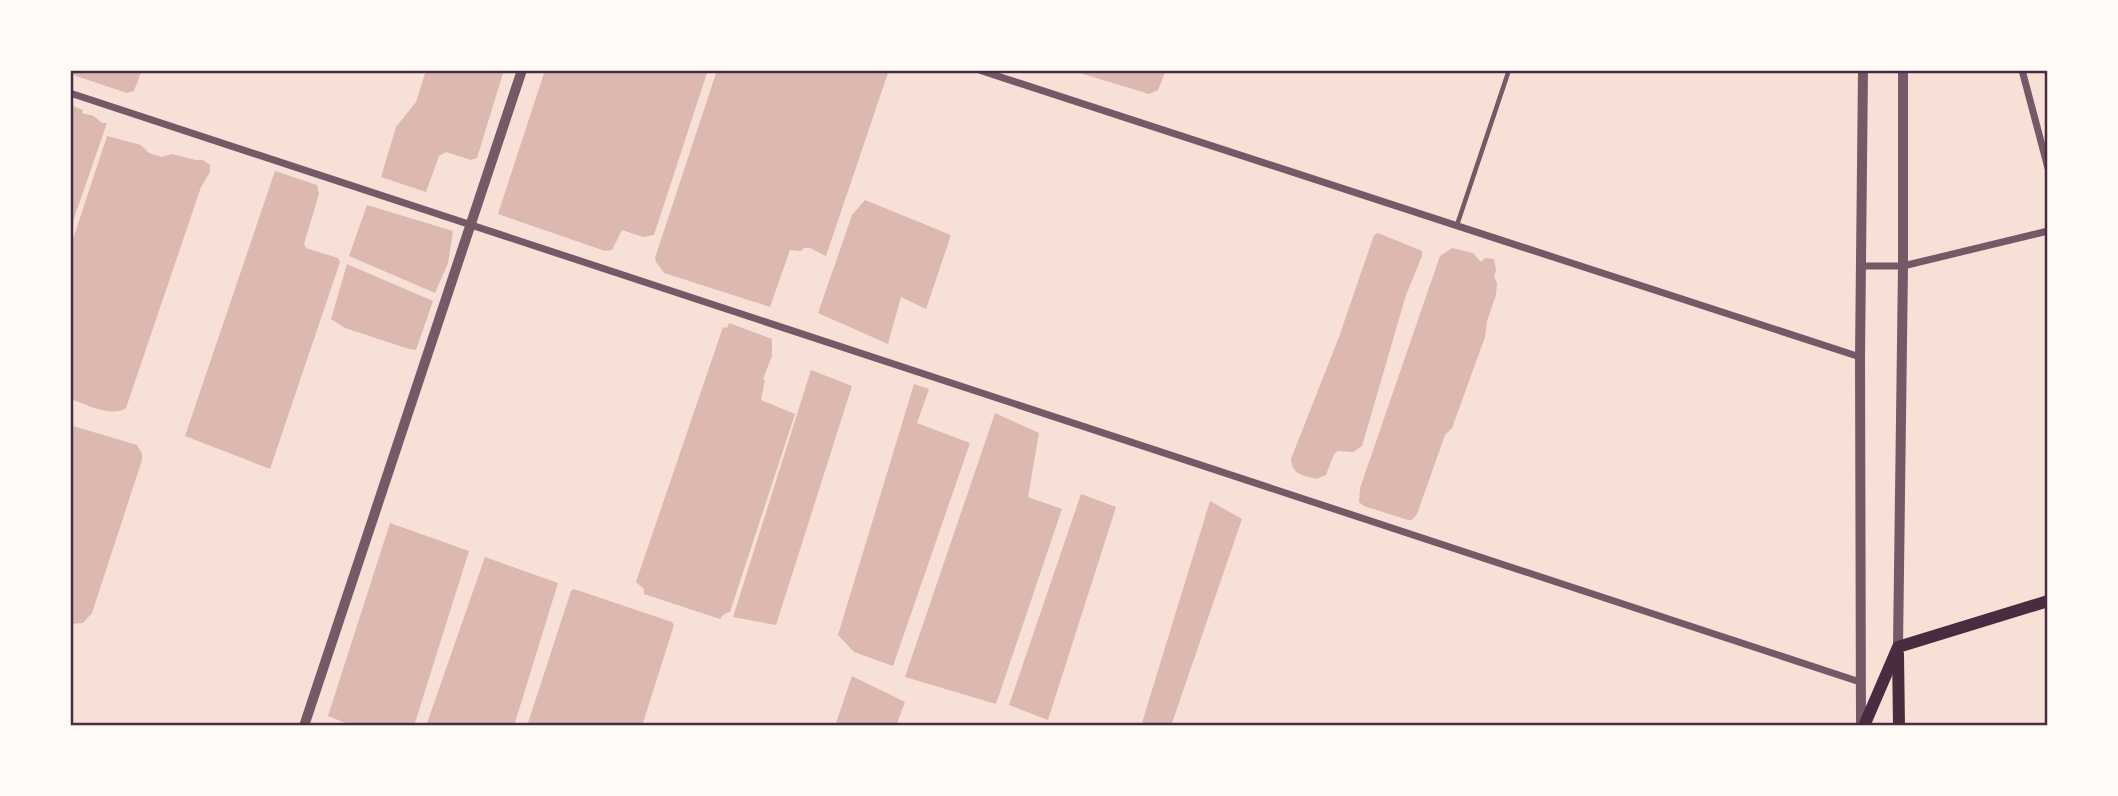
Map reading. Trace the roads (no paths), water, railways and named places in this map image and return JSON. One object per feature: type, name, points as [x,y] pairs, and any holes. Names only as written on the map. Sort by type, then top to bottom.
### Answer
[{"type":"main road","points":[[1863,726],[1898,647],[2048,601]]},
{"type":"main road","points":[[1898,647],[1899,726]]},
{"type":"street","points":[[304,726],[522,70]]},
{"type":"street","points":[[979,70],[1860,357]]},
{"type":"street","points":[[1863,70],[1860,357],[1860,682],[1863,726]]},
{"type":"street","points":[[1898,647],[1903,70]]},
{"type":"street","points":[[2022,70],[2048,168]]},
{"type":"street","points":[[70,93],[1860,682]]},
{"type":"street","points":[[1861,266],[1903,266],[2048,231]]},
{"type":"lane","points":[[1457,226],[1509,70]]}]
